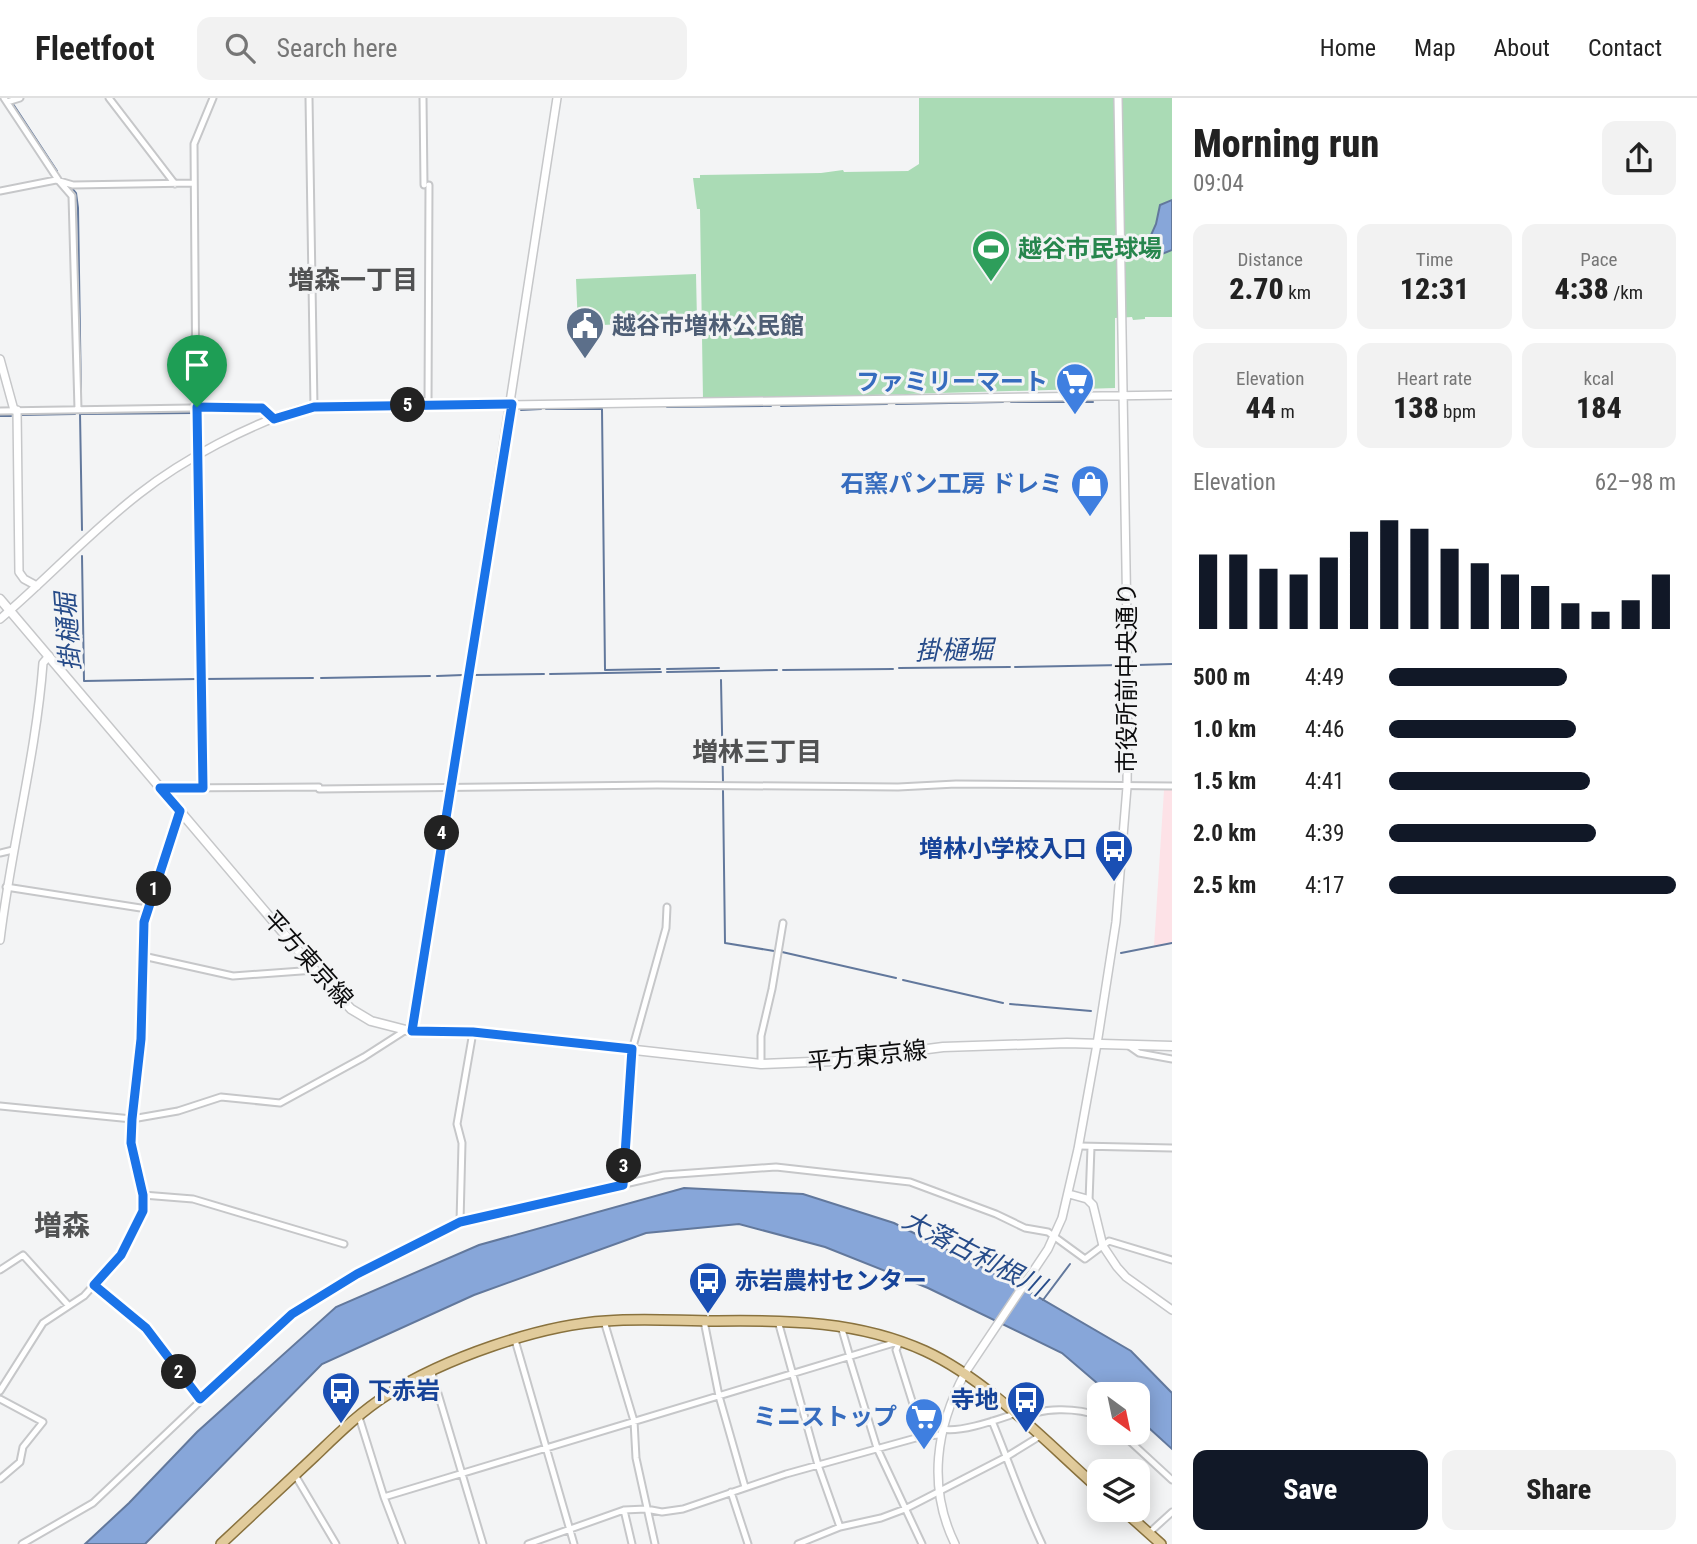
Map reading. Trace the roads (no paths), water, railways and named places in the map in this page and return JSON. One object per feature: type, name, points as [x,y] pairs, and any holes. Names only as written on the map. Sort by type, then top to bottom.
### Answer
[{"type":"main road","name":"平方東京線","points":[[0,599],[315,970],[351,1009],[371,1021],[409,1031],[473,1032],[761,1064],[835,1061],[943,1047],[1097,1044],[1172,1046]]},
{"type":"main road","points":[[222,1544],[384,1397],[431,1370],[515,1340],[567,1326],[604,1321],[778,1321],[841,1326],[900,1342],[925,1351],[965,1373],[1087,1478]]},
{"type":"main road","points":[[1137,1522],[1161,1544]]},
{"type":"street","points":[[20,98],[6,100],[59,181],[72,196],[74,203],[78,409]]},
{"type":"street","points":[[109,98],[175,184]]},
{"type":"street","points":[[203,788],[194,144],[213,98]]},
{"type":"street","points":[[309,98],[314,407]]},
{"type":"street","points":[[423,98],[428,405]]},
{"type":"street","points":[[0,1106],[132,1119],[178,1111],[221,1097],[280,1103],[409,1031],[512,404],[557,98]]},
{"type":"street","name":"市役所前中央通り","points":[[955,1544],[938,1493],[941,1432],[953,1394],[965,1373],[1055,1237],[1069,1194],[1079,1146],[1116,922],[1127,787],[1128,676],[1118,98]]},
{"type":"street","points":[[0,191],[59,181],[73,185],[194,183]]},
{"type":"street","points":[[0,359],[16,410],[19,572],[24,579],[37,586]]},
{"type":"street","points":[[0,619],[137,495],[161,477],[197,455],[274,419],[314,407],[1172,395]]},
{"type":"street","points":[[0,411],[262,408],[274,419]]},
{"type":"street","points":[[0,940],[6,887],[33,751],[43,663],[48,656]]},
{"type":"street","points":[[160,788],[657,785],[898,787],[956,784],[1172,786]]},
{"type":"street","points":[[0,1391],[43,1323],[84,1296],[121,1255],[143,1211],[143,1195],[131,1143],[141,1039],[144,922],[180,811]]},
{"type":"street","points":[[0,853],[13,850]]},
{"type":"street","points":[[6,887],[147,909]]},
{"type":"street","points":[[623,1185],[632,1049],[666,928],[667,907]]},
{"type":"street","points":[[761,1064],[761,1036],[783,923]]},
{"type":"street","points":[[143,956],[233,976],[315,970]]},
{"type":"street","points":[[460,1222],[462,1143],[457,1124],[473,1032]]},
{"type":"street","points":[[1128,1045],[1139,1053],[1172,1059]]},
{"type":"street","points":[[1079,1146],[1172,1148]]},
{"type":"street","points":[[1089,1201],[1091,1147]]},
{"type":"street","points":[[22,1544],[93,1503],[292,1314],[357,1274],[460,1222],[664,1175],[776,1167],[909,1182],[996,1214],[1025,1228],[1048,1233],[1085,1259],[1110,1241],[1172,1260]]},
{"type":"street","points":[[1069,1194],[1089,1201],[1096,1210],[1103,1246],[1126,1277],[1172,1310]]},
{"type":"street","points":[[143,1195],[193,1199],[344,1244]]},
{"type":"street","points":[[0,1270],[23,1255],[69,1306]]},
{"type":"street","points":[[94,1285],[146,1328],[200,1399]]},
{"type":"street","points":[[604,1321],[634,1421],[636,1458],[655,1544]]},
{"type":"street","points":[[704,1321],[719,1396],[745,1487]]},
{"type":"street","points":[[778,1321],[818,1465],[840,1527]]},
{"type":"street","points":[[841,1326],[877,1448],[922,1544]]},
{"type":"street","points":[[515,1340],[575,1544]]},
{"type":"street","points":[[384,1497],[900,1342]]},
{"type":"street","points":[[900,1342],[896,1350],[923,1436]]},
{"type":"street","points":[[431,1370],[483,1544]]},
{"type":"street","points":[[0,1399],[43,1422],[23,1447],[20,1462],[0,1479]]},
{"type":"street","points":[[528,1544],[624,1510],[646,1509],[662,1512],[683,1509],[745,1487],[923,1436],[1052,1410],[1087,1413]]},
{"type":"street","points":[[359,1417],[402,1544]]},
{"type":"street","points":[[992,1422],[1027,1513],[1042,1544]]},
{"type":"street","points":[[798,1544],[816,1541],[840,1527],[905,1510],[1040,1436]]},
{"type":"street","points":[[1135,1446],[1172,1480]]},
{"type":"street","points":[[295,1475],[336,1544]]},
{"type":"street","points":[[731,1492],[748,1544]]},
{"type":"street","points":[[624,1510],[632,1544]]},
{"type":"street","points":[[1149,1533],[1172,1512]]},
{"type":"water","points":[[1172,200],[1172,250],[1157,256],[1150,252],[1147,244],[1156,224],[1160,205]]},
{"type":"water","points":[[684,1188],[803,1194],[894,1223],[1021,1287],[1131,1351],[1172,1393],[1172,1449],[1150,1429],[1150,1382],[1096,1382],[1062,1353],[928,1288],[825,1247],[739,1224],[646,1233],[474,1295],[322,1364],[145,1544],[85,1544],[129,1503],[197,1432],[336,1307],[479,1245]]},
{"type":"waterway","name":"掛樋堀","points":[[13,104],[57,171]]},
{"type":"waterway","name":"掛樋堀","points":[[72,188],[76,193],[78,208],[81,399]]},
{"type":"waterway","points":[[896,404],[1003,402]]},
{"type":"waterway","points":[[1011,402],[1093,402]]},
{"type":"waterway","points":[[781,406],[887,404]]},
{"type":"waterway","points":[[667,407],[771,406]]},
{"type":"waterway","points":[[431,410],[499,409]]},
{"type":"waterway","points":[[521,410],[541,409]]},
{"type":"waterway","points":[[546,409],[602,409],[605,670],[660,669]]},
{"type":"waterway","points":[[364,411],[426,410]]},
{"type":"waterway","points":[[199,413],[253,412]]},
{"type":"waterway","name":"掛樋堀","points":[[80,413],[82,530]]},
{"type":"waterway","points":[[81,414],[194,413]]},
{"type":"waterway","points":[[21,415],[75,414]]},
{"type":"waterway","points":[[0,416],[11,416]]},
{"type":"waterway","name":"掛樋堀","points":[[82,556],[84,681],[197,679]]},
{"type":"waterway","name":"掛樋堀","points":[[1137,665],[1172,664]]},
{"type":"waterway","name":"掛樋堀","points":[[1015,667],[1122,665]]},
{"type":"waterway","name":"掛樋堀","points":[[899,668],[1010,667]]},
{"type":"waterway","name":"掛樋堀","points":[[667,669],[719,668]]},
{"type":"waterway","name":"掛樋堀","points":[[783,670],[893,669]]},
{"type":"waterway","name":"掛樋堀","points":[[667,672],[777,670]]},
{"type":"waterway","name":"掛樋堀","points":[[550,674],[661,672]]},
{"type":"waterway","name":"掛樋堀","points":[[475,675],[544,674]]},
{"type":"waterway","name":"掛樋堀","points":[[437,676],[463,675]]},
{"type":"waterway","name":"掛樋堀","points":[[321,678],[430,676]]},
{"type":"waterway","name":"掛樋堀","points":[[203,679],[313,678]]},
{"type":"waterway","points":[[721,680],[723,782]]},
{"type":"waterway","points":[[723,791],[725,943],[774,951]]},
{"type":"waterway","points":[[1121,953],[1172,943]]},
{"type":"waterway","points":[[782,952],[896,978]]},
{"type":"waterway","points":[[903,980],[1003,1003]]},
{"type":"waterway","points":[[1010,1004],[1091,1011]]},
{"type":"waterway","name":"大落古利根川","points":[[1043,1300],[1070,1264]]},
{"type":"place","name":"越谷市民球場","points":[[991,283]]},
{"type":"place","name":"越谷市増林公民館","points":[[585,360]]},
{"type":"place","name":"ファミリーマート","points":[[1075,416]]},
{"type":"place","name":"石窯パン工房 ドレミ","points":[[1090,518]]},
{"type":"place","name":"増林小学校入口","points":[[1114,883]]},
{"type":"place","name":"赤岩農村センター","points":[[708,1315]]},
{"type":"place","name":"下赤岩","points":[[341,1425]]},
{"type":"place","name":"寺地","points":[[1026,1434]]},
{"type":"place","name":"ミニストップ","points":[[924,1451]]},
{"type":"district","name":"増森一丁目","points":[[353,280]]},
{"type":"district","name":"増林三丁目","points":[[757,752]]},
{"type":"district","name":"増森","points":[[62,1225]]}]
